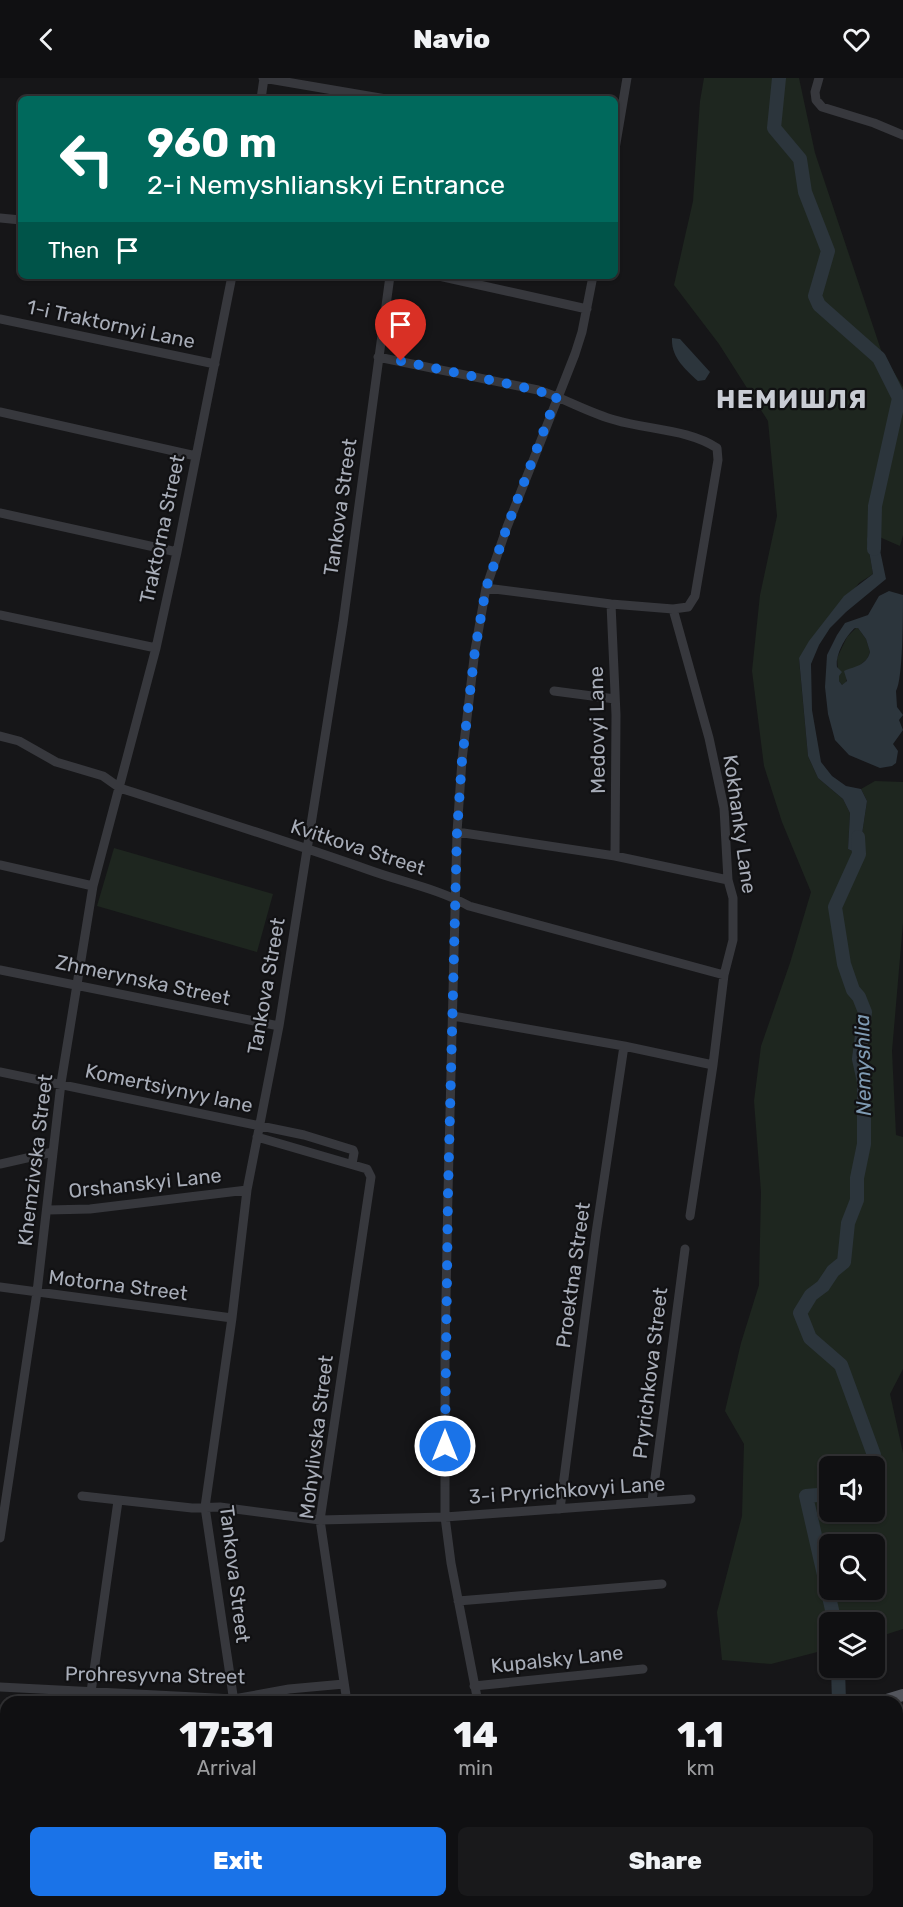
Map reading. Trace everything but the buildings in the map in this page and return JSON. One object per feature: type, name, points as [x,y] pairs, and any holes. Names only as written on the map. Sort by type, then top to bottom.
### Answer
[{"type":"street","points":[[261,96],[264,78],[369,96]]},
{"type":"street","points":[[618,127],[627,78]]},
{"type":"street","points":[[819,78],[815,92],[816,100],[822,107],[874,123],[903,135]]},
{"type":"street","points":[[0,218],[18,220]]},
{"type":"street","name":"Traktorna Street","points":[[120,788],[156,648],[231,279]]},
{"type":"street","name":"Tankova Street","points":[[233,1696],[205,1507],[232,1318],[247,1190],[279,1026],[308,849],[343,623],[390,279]]},
{"type":"street","points":[[452,279],[586,309]]},
{"type":"street","points":[[476,1696],[445,1517],[445,1351],[457,832],[462,760],[472,672],[486,588],[507,527],[575,354],[592,279]]},
{"type":"street","name":"1-i Traktornyi Lane","points":[[0,319],[215,364]]},
{"type":"street","points":[[378,357],[480,377],[557,396],[614,420],[704,440],[717,448],[718,460],[695,596],[688,607],[673,609],[611,604],[486,588]]},
{"type":"street","points":[[0,412],[196,456]]},
{"type":"street","points":[[0,513],[177,552]]},
{"type":"street","name":"Medovyi Lane","points":[[611,604],[615,699],[615,856]]},
{"type":"street","name":"Kokhanky Lane","points":[[673,609],[709,738],[724,808],[728,880],[733,898],[733,940],[724,975]]},
{"type":"street","points":[[0,615],[156,648]]},
{"type":"street","points":[[554,691],[615,699]]},
{"type":"street","name":"Kvitkova Street","points":[[0,736],[19,741],[56,762],[103,776],[120,788],[456,899],[469,906],[724,975]]},
{"type":"street","name":"Khemzivska Street","points":[[0,1538],[4,1485],[37,1292],[48,1210],[61,1083],[93,886],[120,788]]},
{"type":"street","points":[[457,832],[615,856],[728,880]]},
{"type":"street","points":[[0,866],[93,886]]},
{"type":"street","name":"Zhmerynska Street","points":[[0,970],[279,1026]]},
{"type":"street","points":[[690,1216],[724,975]]},
{"type":"street","points":[[453,1016],[624,1046],[713,1065]]},
{"type":"street","name":"Proektna Street","points":[[560,1509],[596,1233],[624,1046]]},
{"type":"street","name":"Komertsiynyy lane","points":[[0,1072],[304,1135],[352,1150],[354,1153],[352,1164]]},
{"type":"street","name":"Komertsiynyy lane","points":[[257,1137],[367,1169],[371,1177]]},
{"type":"street","points":[[0,1164],[53,1152]]},
{"type":"street","name":"Mohylivska Street","points":[[346,1696],[320,1520],[371,1177]]},
{"type":"street","name":"Orshanskyi Lane","points":[[48,1210],[90,1209],[247,1190]]},
{"type":"street","name":"Pryrichkova Street","points":[[652,1501],[685,1249]]},
{"type":"street","name":"Motorna Street","points":[[0,1287],[232,1318]]},
{"type":"street","name":"3-i Pryrichkovyi Lane","points":[[82,1496],[192,1508],[220,1507],[320,1520],[445,1517],[691,1498]]},
{"type":"street","points":[[91,1692],[118,1501]]},
{"type":"street","points":[[458,1601],[662,1584]]},
{"type":"street","name":"Kupalsky Lane","points":[[474,1686],[643,1669]]},
{"type":"street","name":"Prohresyvna Street","points":[[256,1696],[288,1689],[344,1684]]},
{"type":"street","name":"Prohresyvna Street","points":[[0,1687],[155,1696]]},
{"type":"shaded area","points":[[704,78],[799,78],[815,153],[882,353],[903,387],[903,535],[900,546],[877,536],[871,529],[867,539],[873,574],[859,583],[799,659],[808,756],[818,778],[843,799],[850,813],[848,849],[859,854],[867,801],[861,789],[875,781],[903,782],[903,923],[892,1051],[896,1135],[903,1137],[903,1369],[890,1394],[903,1453],[903,1629],[885,1635],[885,1612],[819,1612],[819,1652],[771,1664],[722,1660],[717,1612],[742,1516],[744,1444],[725,1411],[741,1343],[759,1285],[761,1192],[754,1101],[761,1046],[790,963],[811,892],[782,822],[764,766],[752,671],[760,595],[777,516],[768,421],[719,344],[674,285],[693,201],[700,101]]},
{"type":"shaded area","points":[[672,338],[680,339],[710,372],[705,380],[698,381],[676,357]]},
{"type":"shaded area","points":[[871,529],[877,536],[886,579],[830,628],[811,664],[812,710],[821,762],[832,776],[846,786],[861,789],[867,801],[859,854],[848,849],[850,813],[843,799],[818,778],[808,756],[799,658],[809,641],[844,596],[873,574],[867,539]]},
{"type":"shaded area","points":[[889,591],[903,595],[901,661],[896,691],[897,707],[903,715],[899,720],[903,730],[893,744],[898,751],[896,763],[880,768],[849,755],[835,740],[828,714],[825,687],[827,655],[837,635],[845,623],[868,615],[879,596]],"holes":[[[858,628],[866,639],[870,652],[863,663],[844,671],[847,681],[842,685],[839,681],[842,672],[837,667],[838,657],[848,635]]]},
{"type":"shaded area","points":[[856,628],[866,639],[870,652],[867,659],[847,677],[846,683],[842,685],[839,681],[837,658],[847,637]]},
{"type":"shaded area","points":[[114,848],[273,894],[257,952],[97,906]]},
{"type":"waterway","name":"Nemyshlia","points":[[779,78],[774,128],[800,159],[805,192],[828,251],[815,296],[819,305],[879,358],[899,398],[875,506],[874,549]]},
{"type":"waterway","name":"Nemyshlia","points":[[858,837],[859,854],[835,907],[844,964],[853,990],[859,997],[865,1012],[859,1059],[864,1082],[864,1144],[857,1178],[857,1200],[848,1223],[844,1262],[833,1271],[823,1286],[811,1295],[800,1313],[810,1338],[841,1365],[874,1456]]},
{"type":"waterway","name":"Nemyshlia","points":[[819,1495],[806,1496],[832,1612]]},
{"type":"waterway","name":"Nemyshlia","points":[[838,1678],[839,1696]]},
{"type":"district","name":"НЕМИШЛЯ","points":[[792,399]]},
{"type":"route","points":[[401,361],[557,396],[486,588],[475,650],[462,760],[457,832],[448,1193],[445,1446]]}]
